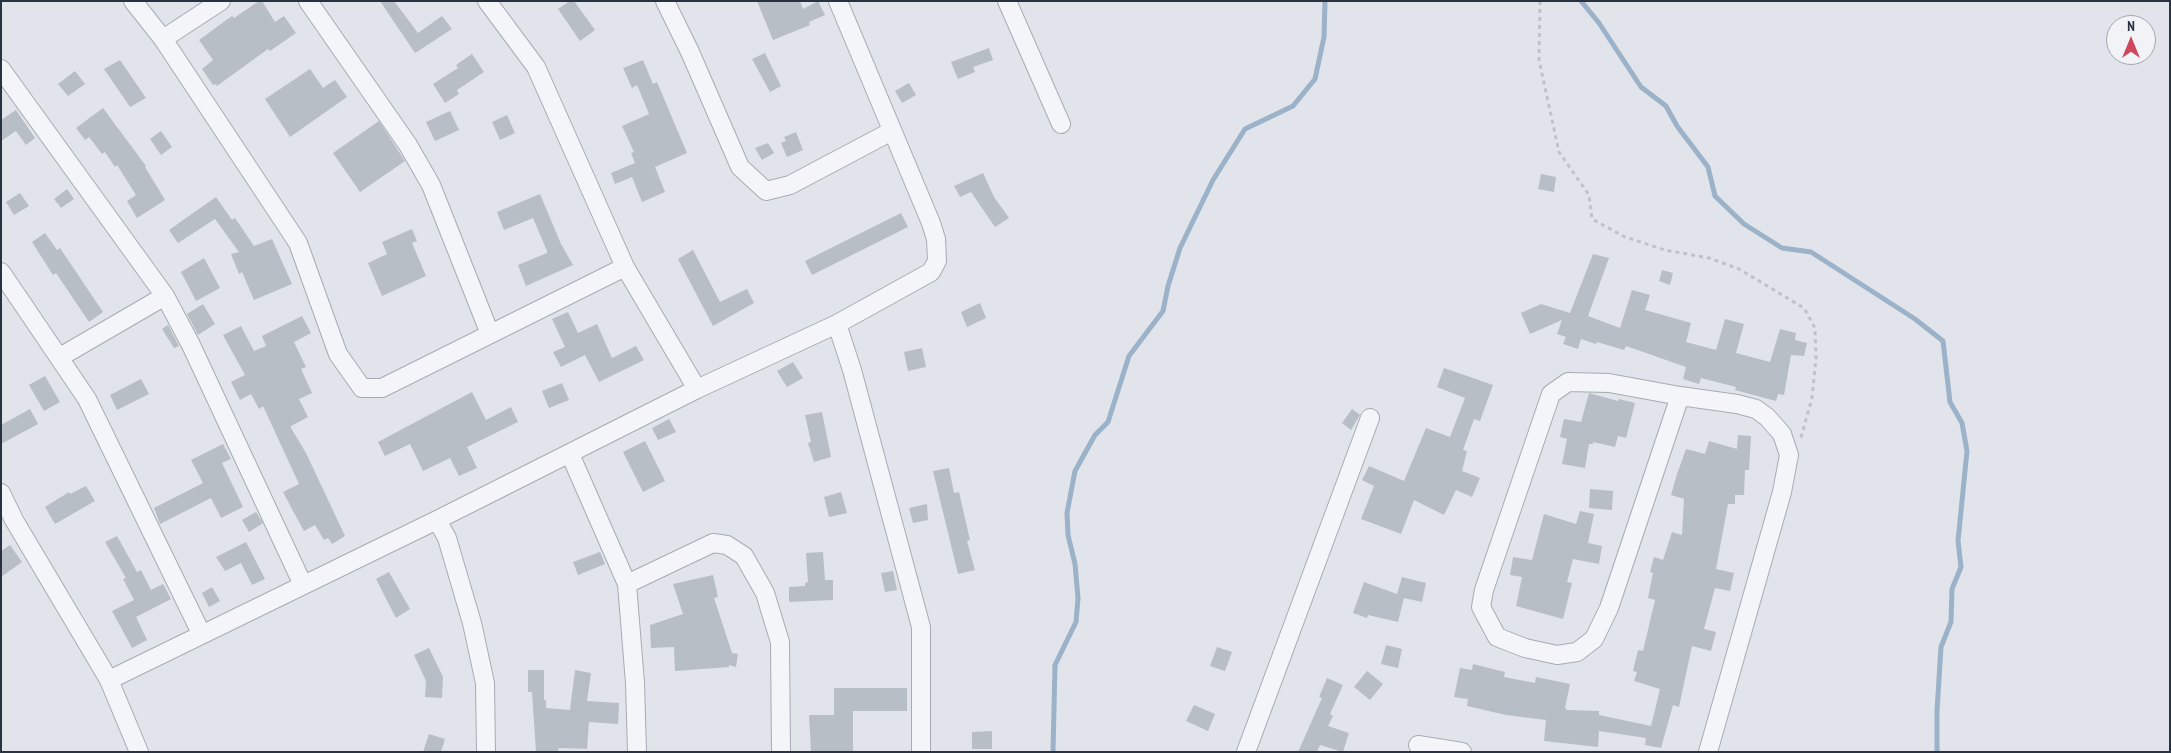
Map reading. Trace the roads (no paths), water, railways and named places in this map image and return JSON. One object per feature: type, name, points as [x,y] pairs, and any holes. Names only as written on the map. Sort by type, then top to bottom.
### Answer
[{"type":"street","points":[[134,1],[163,39],[298,243],[338,354],[362,388],[382,388],[625,267]]},
{"type":"street","points":[[163,39],[221,1]]},
{"type":"street","points":[[308,1],[408,145],[431,185],[490,334]]},
{"type":"street","points":[[487,1],[536,67],[625,267],[696,389]]},
{"type":"street","points":[[665,1],[690,52],[740,167],[766,191],[790,185],[892,131]]},
{"type":"street","points":[[109,680],[201,633],[437,520],[696,389],[837,324],[931,272],[937,261],[936,239],[931,223],[838,1]]},
{"type":"street","points":[[1007,1],[1061,124]]},
{"type":"street","points":[[1,70],[165,296],[191,345],[303,585]]},
{"type":"street","points":[[1,272],[87,399],[201,633]]},
{"type":"street","points":[[60,357],[165,296]]},
{"type":"street","points":[[837,324],[855,379],[921,626],[921,752]]},
{"type":"street","points":[[1680,396],[1608,608],[1594,639],[1577,652],[1556,655],[1525,648],[1497,637],[1481,607],[1484,590],[1550,394],[1568,382],[1609,383],[1737,404],[1756,409],[1768,417],[1782,434],[1789,455],[1782,492],[1708,752]]},
{"type":"street","points":[[1246,752],[1370,418]]},
{"type":"street","points":[[570,454],[627,584],[635,683],[637,752]]},
{"type":"street","points":[[1,493],[8,524],[109,680],[139,752]]},
{"type":"street","points":[[437,520],[447,538],[472,623],[482,666],[485,683],[486,752]]},
{"type":"street","points":[[627,584],[714,543],[727,545],[744,556],[766,593],[780,642],[781,752]]},
{"type":"street","points":[[1418,745],[1462,752]]},
{"type":"waterway","points":[[1053,752],[1055,665],[1076,622],[1078,598],[1075,564],[1068,535],[1067,513],[1075,471],[1095,435],[1108,422],[1129,356],[1163,311],[1168,286],[1180,248],[1213,180],[1245,129],[1293,106],[1315,79],[1324,37],[1325,1]]},
{"type":"waterway","points":[[1581,1],[1599,23],[1641,87],[1666,106],[1677,126],[1708,167],[1715,196],[1744,224],[1782,248],[1811,252],[1915,319],[1943,341],[1950,402],[1962,423],[1967,451],[1958,541],[1961,567],[1952,589],[1951,622],[1941,647],[1937,711],[1937,752]]}]
